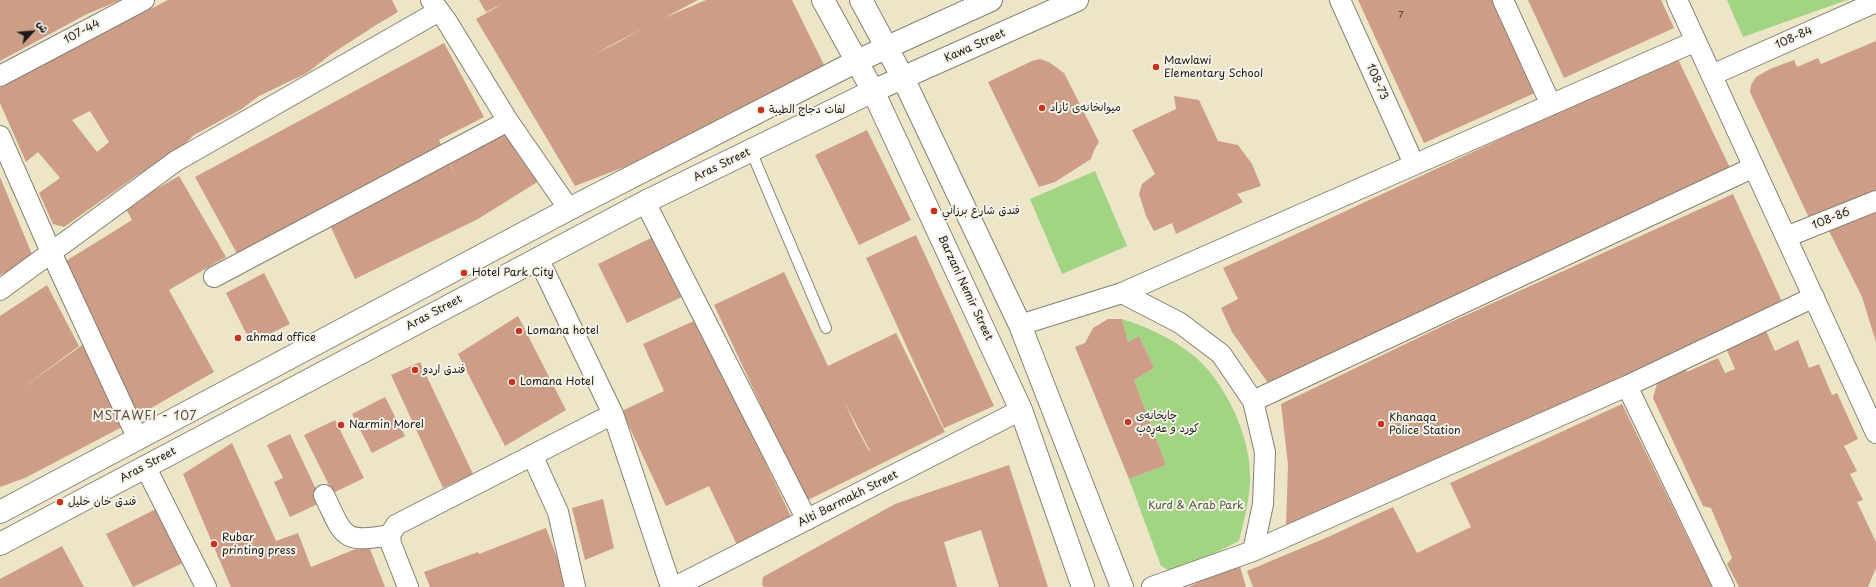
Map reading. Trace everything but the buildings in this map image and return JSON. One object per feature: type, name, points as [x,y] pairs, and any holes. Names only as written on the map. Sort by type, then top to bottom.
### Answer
[{"type":"main road","name":"Barzani Nemir Street","points":[[823,0],[873,92],[1021,410],[1083,587]]},
{"type":"main road","points":[[861,0],[903,78],[1020,325],[1122,587]]},
{"type":"main road","points":[[0,512],[569,208],[857,61],[991,0]]},
{"type":"main road","name":"Kawa Street","points":[[873,92],[1077,0]]},
{"type":"main road","name":"Aras Street","points":[[0,544],[645,202],[873,92]]},
{"type":"street","name":"107-44","points":[[0,76],[144,0]]},
{"type":"street","name":"108-73","points":[[1340,0],[1414,164]]},
{"type":"street","points":[[1504,0],[1551,105]]},
{"type":"street","points":[[1677,0],[1814,297],[1868,396],[1876,433]]},
{"type":"street","name":"108-84","points":[[1712,75],[1876,2]]},
{"type":"street","points":[[0,290],[176,161],[435,6],[508,121],[569,208]]},
{"type":"street","points":[[1020,325],[1122,293],[1696,41]]},
{"type":"street","points":[[214,277],[508,121]]},
{"type":"street","points":[[0,136],[51,252],[138,439]]},
{"type":"street","points":[[1253,401],[1754,167]]},
{"type":"street","name":"108-86","points":[[1786,237],[1876,201]]},
{"type":"street","points":[[645,202],[807,520]]},
{"type":"street","points":[[538,258],[613,414],[671,587]]},
{"type":"street","points":[[1122,293],[1180,323],[1221,354],[1253,401],[1265,452],[1263,504],[1253,551]]},
{"type":"street","points":[[1152,587],[1253,551],[1627,386],[1814,297]]},
{"type":"street","points":[[1627,386],[1724,587]]},
{"type":"street","name":"Alti Barmakh Street","points":[[675,587],[1021,410]]},
{"type":"street","points":[[408,587],[390,544],[390,535],[396,525],[613,414]]},
{"type":"street","points":[[532,455],[558,512],[575,587]]},
{"type":"street","points":[[145,466],[206,587]]},
{"type":"street","points":[[324,495],[342,530],[352,538],[366,539],[390,535]]},
{"type":"lane","points":[[751,151],[826,328]]},
{"type":"green space","points":[[1727,0],[1847,0],[1743,37]]},
{"type":"green space","points":[[1095,171],[1127,246],[1062,274],[1030,199]]},
{"type":"green space","name":"Kurd & Arab Park","points":[[1122,319],[1150,329],[1168,338],[1193,355],[1205,366],[1216,380],[1235,412],[1247,447],[1250,481],[1246,511],[1239,541],[1174,573],[1161,566],[1129,479],[1166,465],[1134,380],[1154,368],[1139,336],[1128,342]]},
{"type":"place","name":"Mawlawi Elementary School","points":[[1156,67]]},
{"type":"place","name":"میوانخانەی ئازاد","points":[[1042,108]]},
{"type":"place","name":"لفات دجاج الطيبة","points":[[761,110]]},
{"type":"place","name":"فندق شارع برزاني","points":[[934,211]]},
{"type":"place","name":"Hotel Park City","points":[[464,273]]},
{"type":"place","name":"Lomana hotel","points":[[519,331]]},
{"type":"place","name":"ahmad office","points":[[238,338]]},
{"type":"place","name":"فندق اردو","points":[[415,370]]},
{"type":"place","name":"Lomana Hotel","points":[[512,382]]},
{"type":"place","name":"چایخانەی کورد و عەڕەب","points":[[1128,422]]},
{"type":"place","name":"Khanaqa Police Station","points":[[1381,424]]},
{"type":"place","name":"Narmin Morel","points":[[341,425]]},
{"type":"place","name":"فندق خان خليل","points":[[60,502]]},
{"type":"place","name":"Rubar printing press","points":[[214,544]]},
{"type":"district","name":"MSTAWFI - 107","points":[[145,417]]}]
